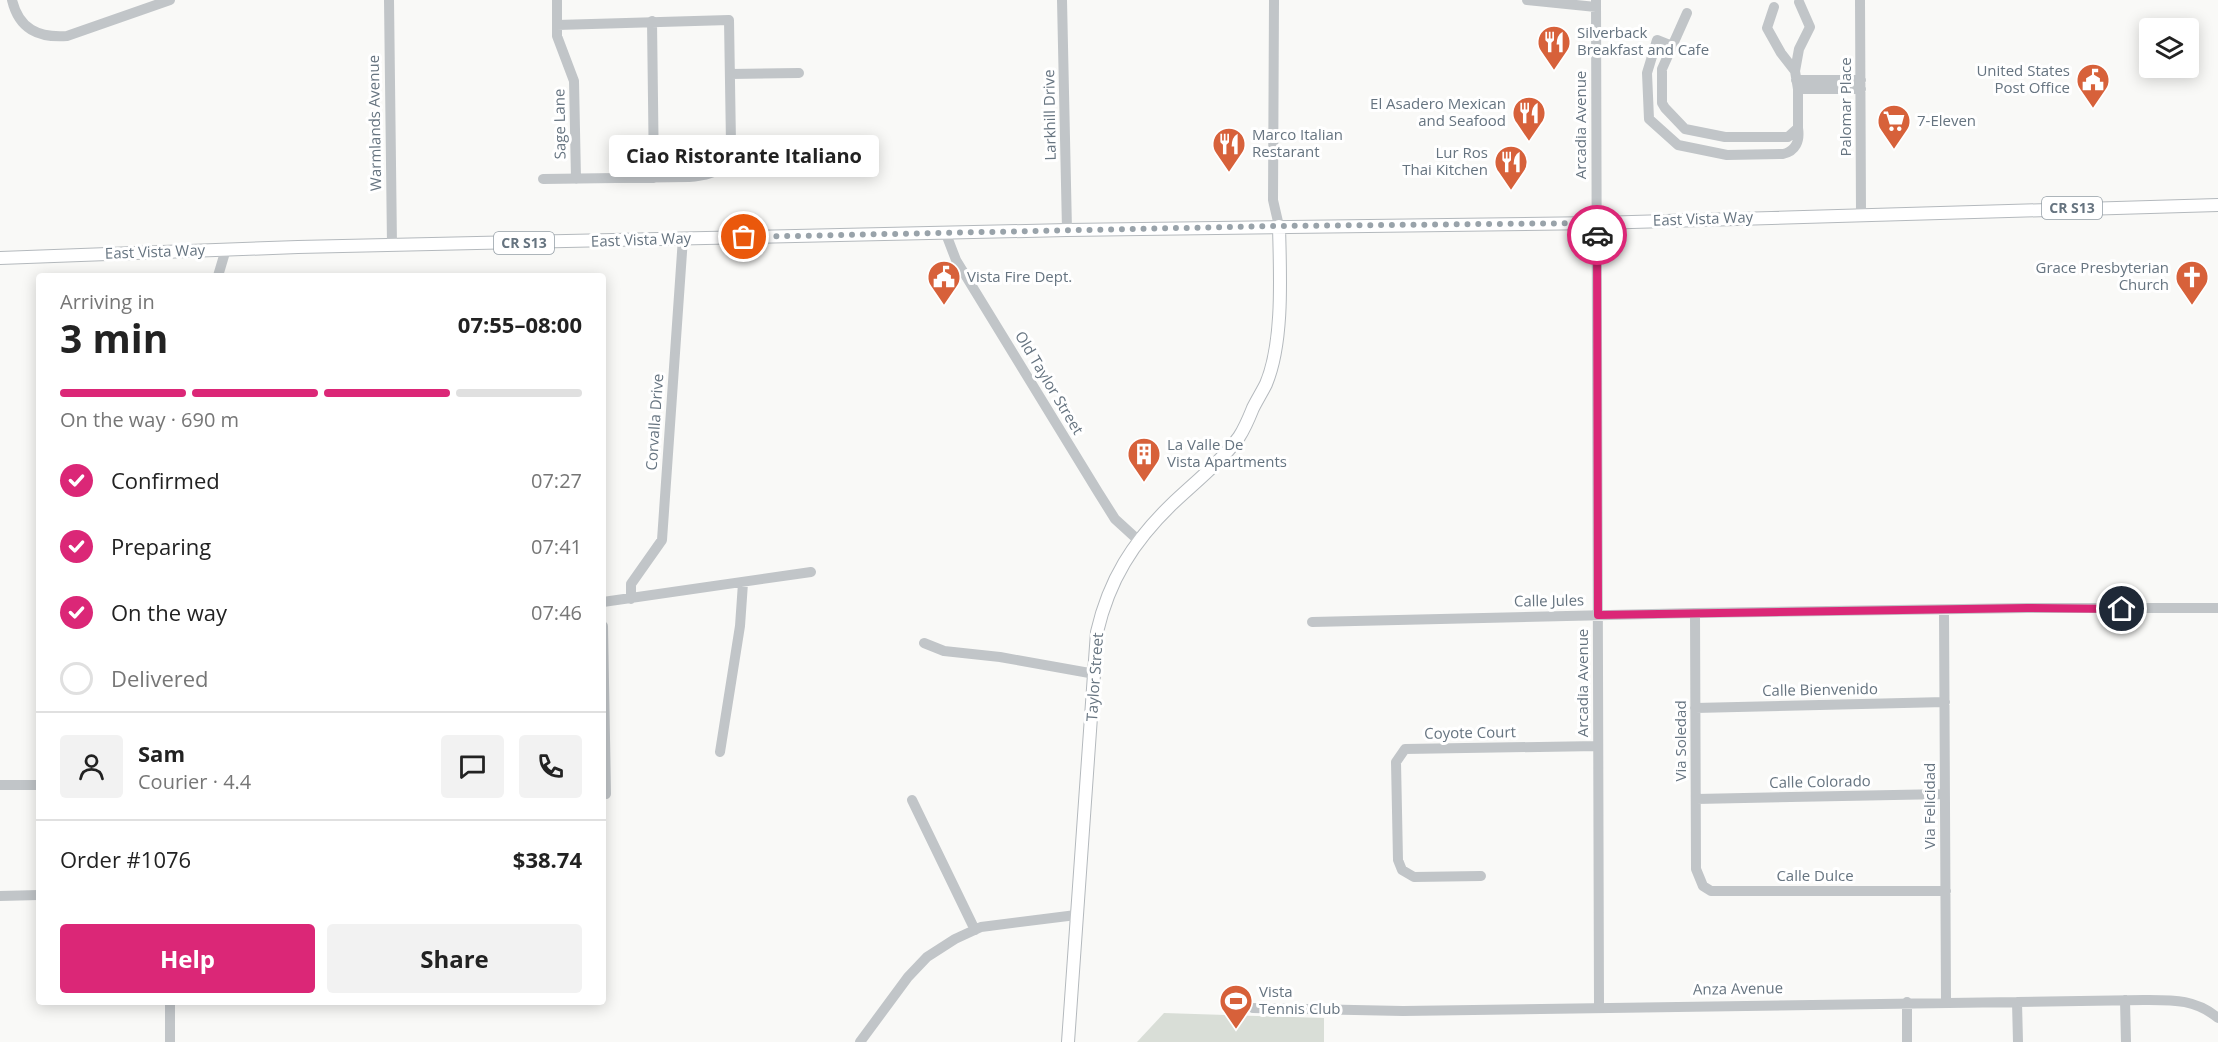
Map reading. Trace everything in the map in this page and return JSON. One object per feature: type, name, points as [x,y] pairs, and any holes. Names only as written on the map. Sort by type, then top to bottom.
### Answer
[{"type":"main road","name":"East Vista Way","points":[[0,258],[226,249],[682,238],[1279,226],[1597,223],[2218,205]]},
{"type":"main road","name":"Taylor Street","points":[[1068,1042],[1097,632],[1107,596],[1138,540],[1240,436],[1267,382],[1279,329],[1279,226]]},
{"type":"street","points":[[12,0],[15,12],[24,25],[43,35],[55,37],[67,36],[170,0]]},
{"type":"street","name":"Warmlands Avenue","points":[[389,0],[392,245]]},
{"type":"street","name":"Sage Lane","points":[[557,0],[557,36],[574,81],[576,179]]},
{"type":"street","name":"Larkhill Drive","points":[[1062,0],[1067,230]]},
{"type":"street","points":[[1274,0],[1273,200],[1279,226]]},
{"type":"street","points":[[1527,0],[1596,4]]},
{"type":"street","name":"Palomar Place","points":[[1860,0],[1861,214]]},
{"type":"street","points":[[1672,46],[1657,40],[1648,67],[1647,84],[1649,119],[1674,143],[1727,155],[1790,152],[1799,136],[1796,56],[1810,27],[1798,2]]},
{"type":"street","name":"Arcadia Avenue","points":[[1596,4],[1599,1006]]},
{"type":"street","points":[[1774,7],[1767,28],[1796,80]]},
{"type":"street","points":[[1687,13],[1662,69],[1662,103],[1685,129],[1725,137],[1788,137],[1798,128]]},
{"type":"street","points":[[543,180],[710,175],[722,167],[728,159],[731,144],[729,20],[557,26]]},
{"type":"street","points":[[652,21],[654,178]]},
{"type":"street","points":[[730,74],[799,74]]},
{"type":"street","points":[[1796,80],[1860,84]]},
{"type":"street","points":[[728,159],[801,157]]},
{"type":"street","name":"Old Taylor Street","points":[[946,234],[956,260],[1098,492],[1115,519],[1138,540]]},
{"type":"street","name":"Corvalla Drive","points":[[631,599],[631,584],[662,540],[682,238]]},
{"type":"street","points":[[219,273],[226,249]]},
{"type":"street","points":[[606,602],[811,572]]},
{"type":"street","points":[[720,752],[740,626],[743,583]]},
{"type":"street","name":"Calle Jules","points":[[1312,622],[1695,613],[2218,608]]},
{"type":"street","name":"Via Felicidad","points":[[1944,610],[1946,1003]]},
{"type":"street","name":"Via Soledad","points":[[1695,613],[1696,869]]},
{"type":"street","points":[[924,643],[944,651],[1000,657],[1095,674]]},
{"type":"street","name":"Calle Bienvenido","points":[[1695,708],[1945,702]]},
{"type":"street","name":"Coyote Court","points":[[1481,876],[1414,877],[1402,870],[1398,860],[1396,762],[1399,755],[1405,749],[1598,746]]},
{"type":"street","points":[[0,785],[36,784]]},
{"type":"street","name":"Calle Colorado","points":[[1696,799],[1945,794]]},
{"type":"street","points":[[912,800],[975,930]]},
{"type":"street","name":"Calle Dulce","points":[[1696,869],[1703,886],[1711,891],[1946,891]]},
{"type":"street","points":[[0,896],[36,895]]},
{"type":"street","points":[[860,1042],[908,977],[927,957],[955,939],[981,927],[1077,915]]},
{"type":"street","points":[[2125,1000],[2126,1042]]},
{"type":"street","name":"Anza Avenue","points":[[1253,1008],[1403,1011],[1599,1006],[2125,1000],[2184,1001],[2210,1011],[2218,1018]]},
{"type":"street","points":[[1907,1002],[1907,1042]]},
{"type":"street","points":[[2017,1002],[2018,1042]]},
{"type":"street","points":[[170,1005],[170,1042]]},
{"type":"shaded area","name":"Vista Tennis Club","points":[[1164,1013],[1324,1018],[1324,1042],[1137,1042]]},
{"type":"way so far","points":[[744,237],[1279,226],[1597,223],[1597,235]]},
{"type":"place","name":"Silverback Breakfast and Cafe","points":[[1554,71]]},
{"type":"place","name":"United States Post Office","points":[[2093,109]]},
{"type":"place","name":"El Asadero Mexican and Seafood","points":[[1529,142]]},
{"type":"place","name":"7-Eleven","points":[[1894,150]]},
{"type":"place","name":"Marco Italian Restarant","points":[[1229,173]]},
{"type":"place","name":"Lur Ros Thai Kitchen","points":[[1511,191]]},
{"type":"place","name":"Ciao Ristorante Italiano","points":[[744,237]]},
{"type":"place","name":"Vista Fire Dept.","points":[[944,306]]},
{"type":"place","name":"Grace Presbyterian Church","points":[[2192,306]]},
{"type":"place","name":"La Valle De Vista Apartments","points":[[1144,483]]},
{"type":"place","name":"Vista Tennis Club","points":[[1236,1030]]},
{"type":"route","points":[[1597,235],[1598,615],[2027,608],[2122,609]]}]
